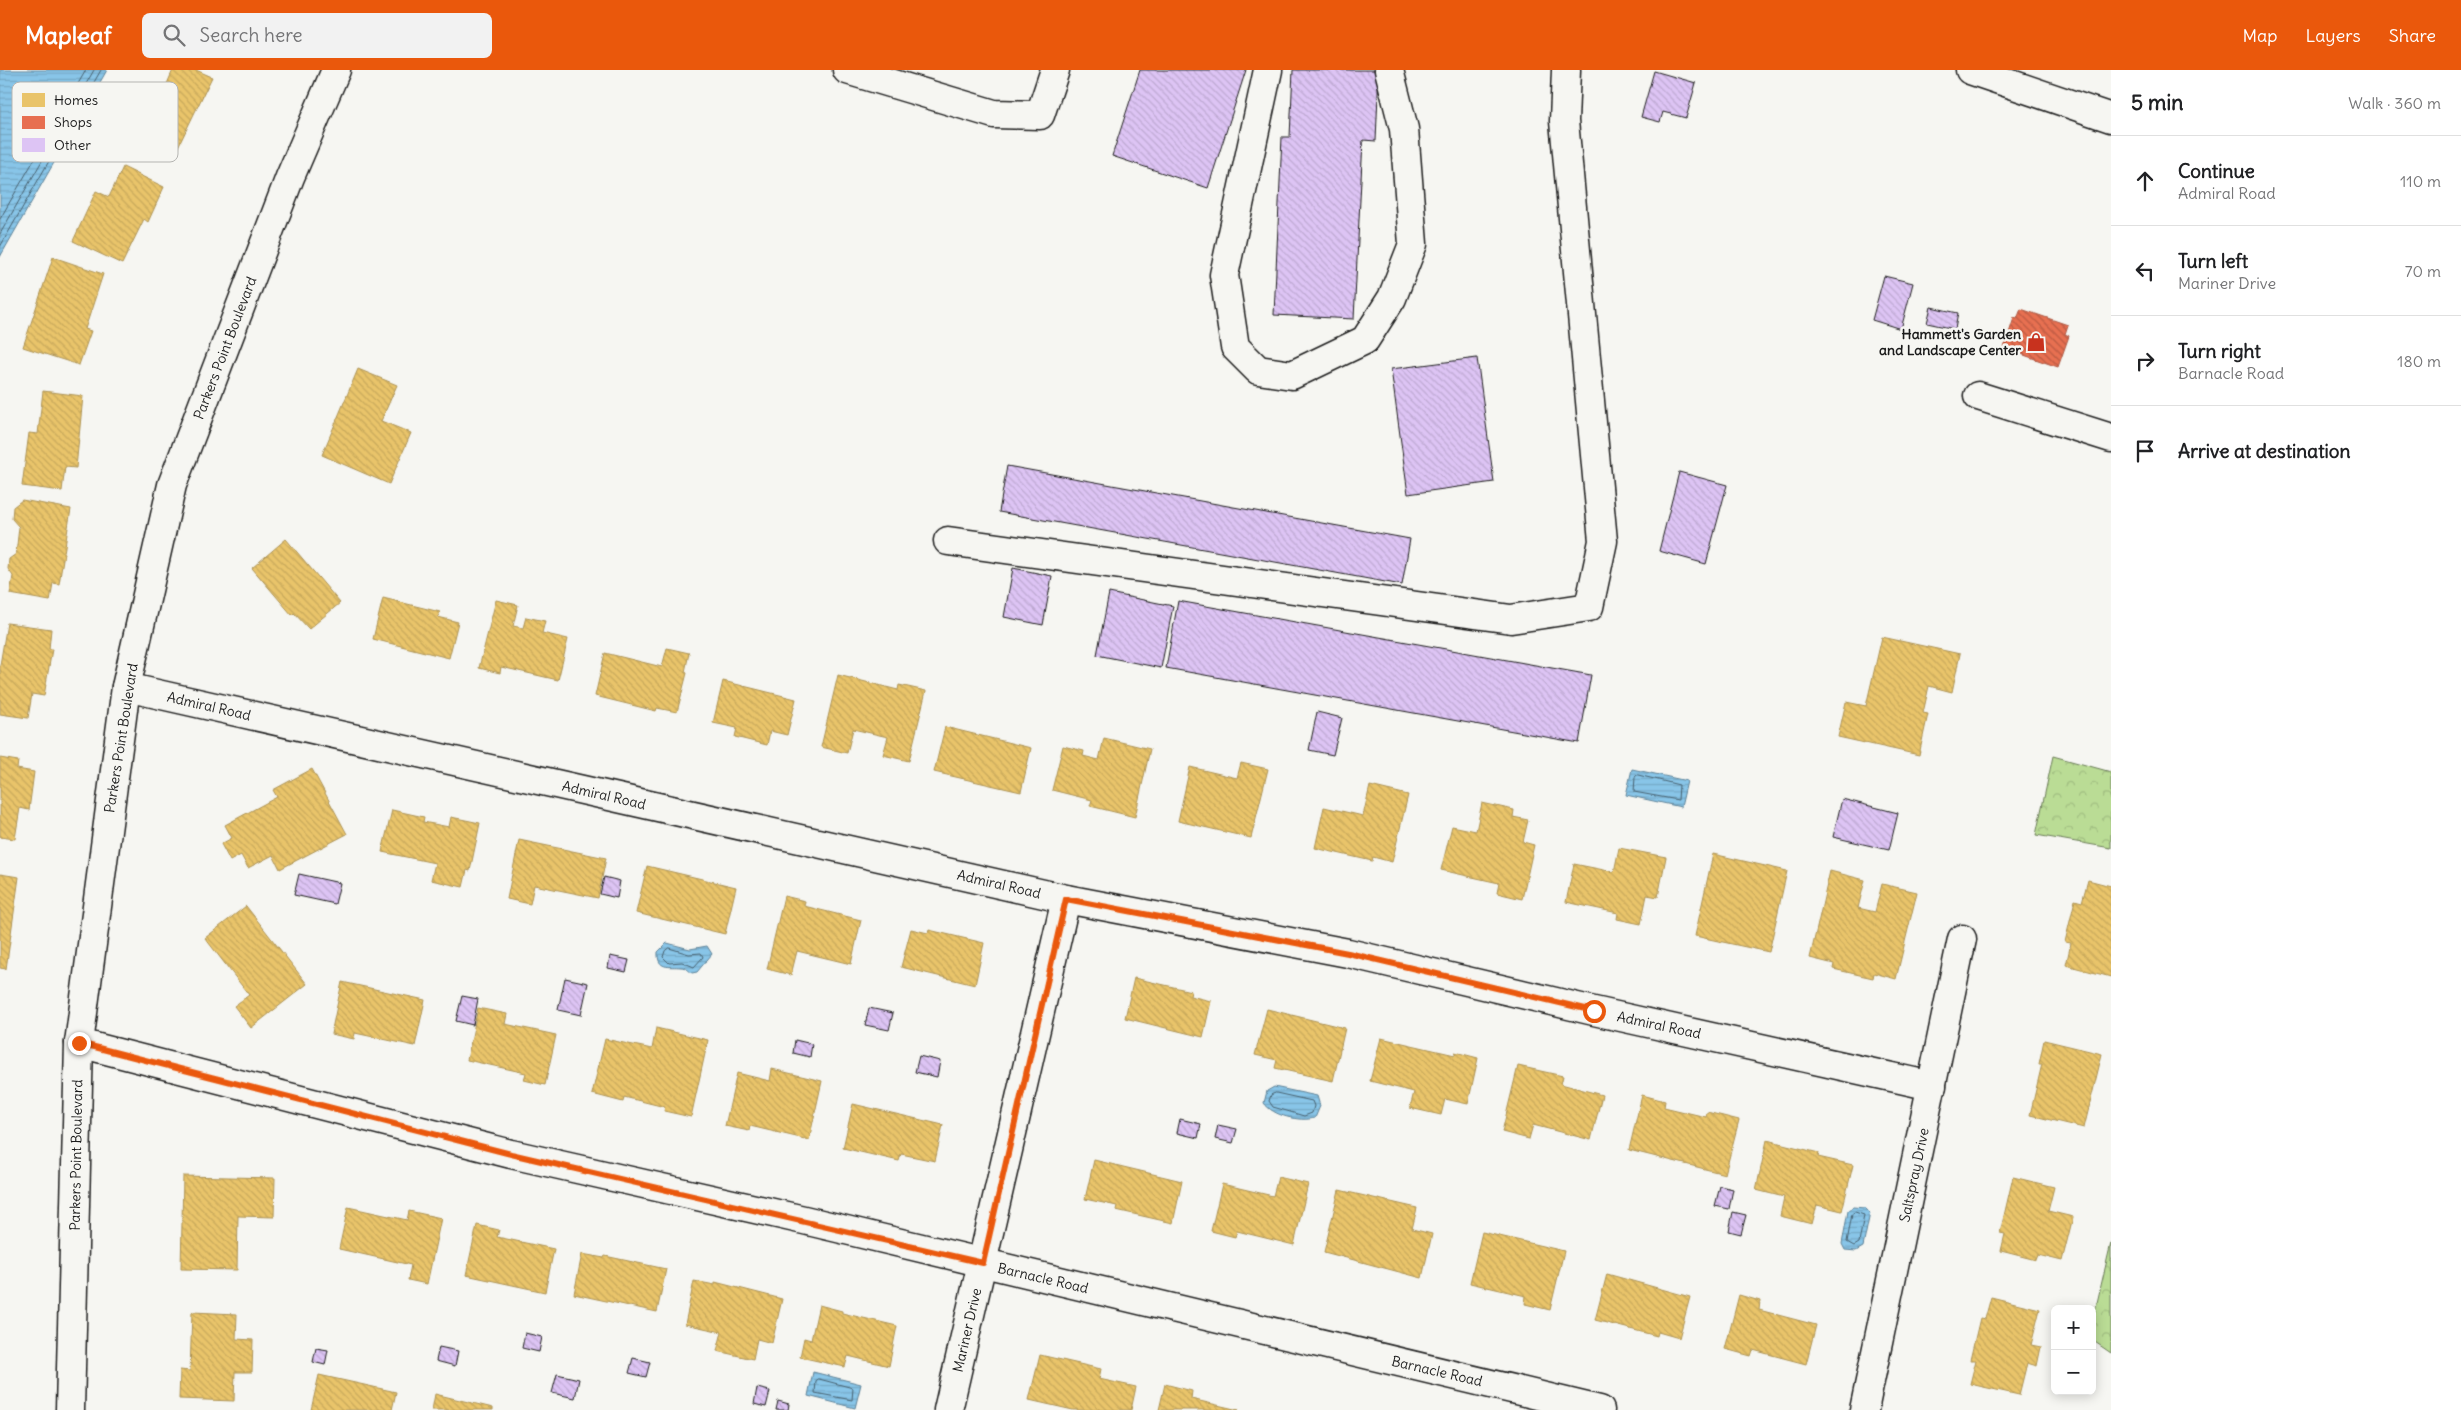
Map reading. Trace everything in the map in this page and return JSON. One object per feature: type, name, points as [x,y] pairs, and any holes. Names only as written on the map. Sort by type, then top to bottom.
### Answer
[{"type":"main road","name":"Parkers Point Boulevard","points":[[70,1410],[79,1043],[126,687],[172,485],[290,177],[336,70]]},
{"type":"main road","points":[[847,70],[994,114],[1040,115],[1055,70]]},
{"type":"main road","points":[[1268,70],[1224,274],[1236,347],[1258,370],[1292,375],[1365,340],[1392,298],[1413,244],[1404,129],[1390,70]]},
{"type":"main road","points":[[948,541],[1511,619],[1589,607],[1603,541],[1564,121],[1566,70]]},
{"type":"main road","points":[[1970,70],[2111,118]]},
{"type":"main road","points":[[1978,396],[2110,434]]},
{"type":"main road","name":"Admiral Road","points":[[126,687],[1066,899],[1348,953],[1585,1009],[1932,1086]]},
{"type":"main road","name":"Mariner Drive","points":[[948,1410],[1066,899]]},
{"type":"main road","name":"Saltspray Drive","points":[[1864,1410],[1962,939]]},
{"type":"main road","name":"Barnacle Road","points":[[79,1043],[511,1154],[983,1263],[1600,1410]]},
{"type":"green space","points":[[2053,756],[2111,772],[2111,848],[2036,835]]},
{"type":"green space","points":[[2111,1243],[2111,1353],[2096,1343],[2096,1307]]},
{"type":"water","points":[[0,70],[107,70],[100,82],[12,82],[12,162],[54,162],[0,257]]},
{"type":"water","points":[[1632,769],[1687,781],[1681,807],[1626,795]]},
{"type":"water","points":[[667,943],[690,949],[707,946],[712,954],[697,972],[692,973],[684,968],[665,966],[659,962],[658,952]]},
{"type":"water","points":[[1274,1087],[1317,1096],[1320,1106],[1315,1118],[1287,1117],[1268,1108],[1264,1103],[1267,1091]]},
{"type":"water","points":[[1853,1207],[1865,1208],[1870,1213],[1863,1247],[1856,1251],[1845,1250],[1842,1244],[1848,1211]]},
{"type":"water","points":[[813,1372],[861,1384],[855,1408],[808,1396]]},
{"type":"building: Homes","points":[[173,70],[196,70],[212,77],[178,147],[178,82],[168,82]]},
{"type":"building: Homes","points":[[123,167],[164,187],[148,222],[144,219],[122,264],[73,241],[96,191],[109,197]]},
{"type":"building: Homes","points":[[53,257],[103,274],[85,329],[91,331],[79,365],[23,347]]},
{"type":"building: Homes","points":[[358,369],[397,385],[381,421],[411,433],[389,484],[322,455]]},
{"type":"building: Homes","points":[[43,391],[83,396],[76,468],[65,467],[62,491],[22,486],[29,433],[38,434]]},
{"type":"building: Homes","points":[[22,500],[71,509],[59,584],[53,583],[50,601],[10,594],[13,576],[8,569],[9,559],[16,554],[19,527],[12,519],[13,507]]},
{"type":"building: Homes","points":[[286,539],[340,603],[309,629],[294,613],[292,615],[252,568]]},
{"type":"building: Homes","points":[[383,598],[440,612],[438,617],[458,622],[449,658],[373,639]]},
{"type":"building: Homes","points":[[496,600],[518,605],[513,626],[523,628],[526,617],[545,621],[542,633],[568,639],[558,680],[501,667],[500,673],[479,668]]},
{"type":"building: Homes","points":[[7,623],[51,629],[49,649],[52,649],[44,696],[32,694],[28,718],[0,714],[0,665]]},
{"type":"building: Homes","points":[[1882,637],[1960,654],[1952,692],[1929,686],[1923,713],[1928,714],[1919,755],[1838,737],[1846,702],[1866,706]]},
{"type":"building: Homes","points":[[667,648],[689,653],[685,672],[687,673],[677,712],[657,708],[656,711],[595,696],[605,653],[662,667]]},
{"type":"building: Homes","points":[[838,675],[898,690],[899,685],[926,691],[909,761],[883,755],[888,737],[853,729],[847,753],[821,747]]},
{"type":"building: Homes","points":[[723,681],[796,699],[787,735],[770,731],[767,745],[735,737],[737,728],[713,723]]},
{"type":"building: Homes","points":[[945,727],[1031,748],[1021,792],[934,772]]},
{"type":"building: Homes","points":[[1104,738],[1150,749],[1135,817],[1090,806],[1092,800],[1052,790],[1063,746],[1084,751],[1083,756],[1099,760]]},
{"type":"building: Homes","points":[[0,758],[18,761],[17,769],[34,772],[29,810],[20,808],[15,839],[0,837]]},
{"type":"building: Homes","points":[[1241,763],[1268,769],[1251,838],[1178,821],[1190,767],[1237,778]]},
{"type":"building: Homes","points":[[312,769],[347,834],[280,869],[273,855],[248,868],[241,855],[230,861],[221,844],[232,838],[225,825],[277,797],[273,790]]},
{"type":"building: Homes","points":[[1370,786],[1408,795],[1392,862],[1373,857],[1372,861],[1315,848],[1324,807],[1363,816]]},
{"type":"building: Homes","points":[[1482,803],[1514,810],[1513,817],[1528,820],[1523,842],[1534,845],[1522,899],[1497,893],[1499,883],[1441,870],[1452,826],[1476,831]]},
{"type":"building: Homes","points":[[392,810],[424,817],[423,822],[449,827],[451,817],[480,823],[470,871],[467,870],[463,887],[431,880],[435,863],[382,852]]},
{"type":"building: Homes","points":[[519,840],[606,858],[598,898],[534,885],[530,904],[507,899]]},
{"type":"building: Homes","points":[[1619,848],[1666,857],[1658,897],[1647,895],[1641,924],[1617,919],[1618,913],[1566,902],[1574,864],[1614,872]]},
{"type":"building: Homes","points":[[1713,854],[1787,871],[1769,952],[1695,936]]},
{"type":"building: Homes","points":[[647,866],[736,887],[725,934],[636,913]]},
{"type":"building: Homes","points":[[1830,871],[1865,880],[1858,908],[1875,912],[1882,884],[1917,892],[1896,979],[1874,973],[1873,978],[1833,969],[1834,964],[1810,958]]},
{"type":"building: Homes","points":[[0,874],[19,877],[6,969],[0,968]]},
{"type":"building: Homes","points":[[2088,880],[2111,886],[2111,977],[2066,965],[2071,943],[2065,942],[2075,900],[2082,902]]},
{"type":"building: Homes","points":[[784,896],[805,901],[804,906],[861,920],[851,964],[797,951],[791,975],[767,969]]},
{"type":"building: Homes","points":[[246,906],[307,984],[251,1028],[234,1006],[249,995],[205,938]]},
{"type":"building: Homes","points":[[911,929],[928,933],[929,930],[984,943],[975,985],[901,967]]},
{"type":"building: Homes","points":[[1134,978],[1191,991],[1190,996],[1211,1001],[1203,1037],[1125,1018]]},
{"type":"building: Homes","points":[[342,982],[425,1000],[415,1046],[355,1033],[354,1039],[331,1034]]},
{"type":"building: Homes","points":[[478,1008],[507,1014],[505,1024],[556,1035],[545,1085],[524,1080],[526,1073],[467,1060]]},
{"type":"building: Homes","points":[[1267,1009],[1345,1028],[1333,1081],[1275,1068],[1277,1060],[1255,1055]]},
{"type":"building: Homes","points":[[656,1028],[708,1040],[691,1117],[664,1111],[665,1107],[624,1097],[623,1102],[592,1094],[605,1039],[652,1049]]},
{"type":"building: Homes","points":[[1381,1038],[1455,1055],[1455,1052],[1478,1058],[1468,1104],[1445,1099],[1441,1115],[1410,1108],[1414,1092],[1370,1081]]},
{"type":"building: Homes","points":[[2044,1040],[2102,1054],[2084,1128],[2030,1115],[2042,1064],[2039,1064]]},
{"type":"building: Homes","points":[[1518,1066],[1563,1076],[1561,1084],[1602,1095],[1591,1140],[1533,1125],[1529,1139],[1502,1132]]},
{"type":"building: Homes","points":[[772,1069],[822,1081],[809,1140],[750,1126],[749,1131],[725,1126],[737,1073],[770,1081]]},
{"type":"building: Homes","points":[[1642,1095],[1665,1101],[1664,1107],[1706,1117],[1707,1112],[1739,1120],[1725,1174],[1629,1150]]},
{"type":"building: Homes","points":[[853,1104],[943,1125],[935,1161],[901,1154],[899,1161],[843,1148]]},
{"type":"building: Homes","points":[[1767,1140],[1819,1153],[1818,1157],[1853,1165],[1842,1211],[1817,1205],[1812,1224],[1780,1216],[1784,1197],[1756,1190]]},
{"type":"building: Homes","points":[[1094,1160],[1182,1181],[1173,1223],[1116,1210],[1117,1206],[1085,1199]]},
{"type":"building: Homes","points":[[183,1176],[275,1178],[274,1217],[238,1216],[237,1270],[181,1269]]},
{"type":"building: Homes","points":[[1278,1177],[1308,1184],[1294,1245],[1237,1231],[1235,1237],[1211,1231],[1222,1184],[1273,1196]]},
{"type":"building: Homes","points":[[2013,1177],[2054,1187],[2048,1211],[2073,1217],[2062,1261],[2038,1255],[2036,1260],[2001,1251],[2005,1234],[2000,1233]]},
{"type":"building: Homes","points":[[1339,1190],[1417,1208],[1412,1229],[1432,1234],[1422,1278],[1324,1252]]},
{"type":"building: Homes","points":[[348,1207],[407,1220],[409,1211],[441,1218],[427,1284],[408,1280],[411,1265],[339,1249]]},
{"type":"building: Homes","points":[[477,1225],[499,1230],[497,1237],[554,1249],[545,1292],[466,1275]]},
{"type":"building: Homes","points":[[1482,1232],[1564,1251],[1550,1310],[1525,1304],[1526,1296],[1470,1283]]},
{"type":"building: Homes","points":[[582,1254],[604,1258],[605,1256],[666,1269],[657,1312],[574,1294]]},
{"type":"building: Homes","points":[[1607,1274],[1690,1297],[1679,1338],[1658,1332],[1657,1336],[1595,1320]]},
{"type":"building: Homes","points":[[694,1281],[715,1285],[715,1282],[782,1299],[772,1343],[757,1339],[753,1359],[717,1351],[722,1332],[685,1324]]},
{"type":"building: Homes","points":[[1739,1295],[1760,1301],[1759,1310],[1816,1325],[1806,1364],[1753,1350],[1751,1356],[1725,1349]]},
{"type":"building: Homes","points":[[1991,1297],[2040,1309],[2031,1345],[2041,1347],[2037,1366],[2027,1363],[2019,1395],[1970,1384],[1976,1360],[1970,1360],[1980,1318],[1985,1319]]},
{"type":"building: Homes","points":[[819,1305],[842,1311],[842,1313],[897,1326],[889,1366],[848,1356],[845,1367],[800,1357],[804,1338],[811,1340]]},
{"type":"building: Homes","points":[[192,1312],[237,1314],[236,1339],[253,1340],[252,1372],[235,1372],[234,1401],[179,1399],[180,1370],[190,1371]]},
{"type":"building: Homes","points":[[1040,1355],[1101,1369],[1099,1379],[1136,1387],[1131,1410],[1073,1410],[1029,1400]]},
{"type":"building: Homes","points":[[319,1375],[396,1392],[392,1410],[311,1410]]},
{"type":"building: Homes","points":[[1165,1384],[1192,1391],[1191,1399],[1239,1410],[1159,1410]]},
{"type":"building: Homes","points":[[435,1394],[493,1408],[493,1410],[432,1410]]},
{"type":"building: Shops","name":"Hammett's Garden and Landscape Center","points":[[2021,309],[2068,325],[2065,334],[2069,336],[2058,367],[2004,348],[2014,318],[2017,319]]},
{"type":"building: Other","points":[[1140,70],[1246,70],[1208,188],[1112,156]]},
{"type":"building: Other","points":[[1293,70],[1379,70],[1376,141],[1363,140],[1354,319],[1274,315],[1282,137],[1290,137]]},
{"type":"building: Other","points":[[1654,71],[1696,83],[1686,118],[1663,112],[1660,122],[1641,117]]},
{"type":"building: Other","points":[[1884,276],[1913,283],[1901,329],[1872,320]]},
{"type":"building: Other","points":[[1931,307],[1958,313],[1955,329],[1927,323]]},
{"type":"building: Other","points":[[1477,358],[1494,482],[1408,494],[1391,369]]},
{"type":"building: Other","points":[[1007,466],[1410,539],[1402,585],[999,512]]},
{"type":"building: Other","points":[[1679,472],[1727,485],[1706,564],[1659,551]]},
{"type":"building: Other","points":[[1013,568],[1052,576],[1043,625],[1004,617]]},
{"type":"building: Other","points":[[1109,593],[1173,606],[1161,668],[1097,655]]},
{"type":"building: Other","points":[[1178,601],[1591,675],[1579,743],[1166,668]]},
{"type":"building: Other","points":[[1317,712],[1342,718],[1333,755],[1309,750]]},
{"type":"building: Other","points":[[1842,799],[1898,813],[1889,850],[1833,837]]},
{"type":"building: Other","points":[[299,874],[340,883],[335,904],[294,895]]},
{"type":"building: Other","points":[[604,877],[620,881],[617,898],[600,894]]},
{"type":"building: Other","points":[[610,956],[629,960],[626,972],[608,968]]},
{"type":"building: Other","points":[[565,978],[588,983],[581,1015],[558,1010]]},
{"type":"building: Other","points":[[462,996],[478,999],[473,1025],[456,1021]]},
{"type":"building: Other","points":[[869,1008],[893,1013],[889,1030],[865,1025]]},
{"type":"building: Other","points":[[795,1040],[812,1044],[810,1057],[793,1053]]},
{"type":"building: Other","points":[[919,1056],[940,1061],[937,1077],[915,1072]]},
{"type":"building: Other","points":[[1180,1119],[1201,1124],[1198,1138],[1177,1133]]},
{"type":"building: Other","points":[[1218,1125],[1237,1129],[1233,1143],[1215,1139]]},
{"type":"building: Other","points":[[1720,1186],[1733,1189],[1729,1209],[1715,1206]]},
{"type":"building: Other","points":[[1733,1212],[1746,1215],[1741,1234],[1729,1231]]},
{"type":"building: Other","points":[[525,1333],[542,1337],[539,1352],[522,1348]]},
{"type":"building: Other","points":[[439,1347],[458,1351],[455,1366],[436,1361]]},
{"type":"building: Other","points":[[316,1348],[328,1350],[325,1365],[313,1362]]},
{"type":"building: Other","points":[[633,1358],[650,1362],[646,1377],[629,1373]]},
{"type":"building: Other","points":[[557,1374],[579,1379],[575,1398],[552,1393]]},
{"type":"building: Other","points":[[757,1388],[770,1391],[766,1407],[754,1404]]},
{"type":"building: Other","points":[[778,1401],[789,1404],[788,1410],[776,1410]]},
{"type":"place","name":"Hammett's Garden and Landscape Center","points":[[2036,342]]},
{"type":"route","points":[[79,1043],[511,1154],[804,1220],[983,1263],[1066,899],[1348,953],[1594,1011]]}]
